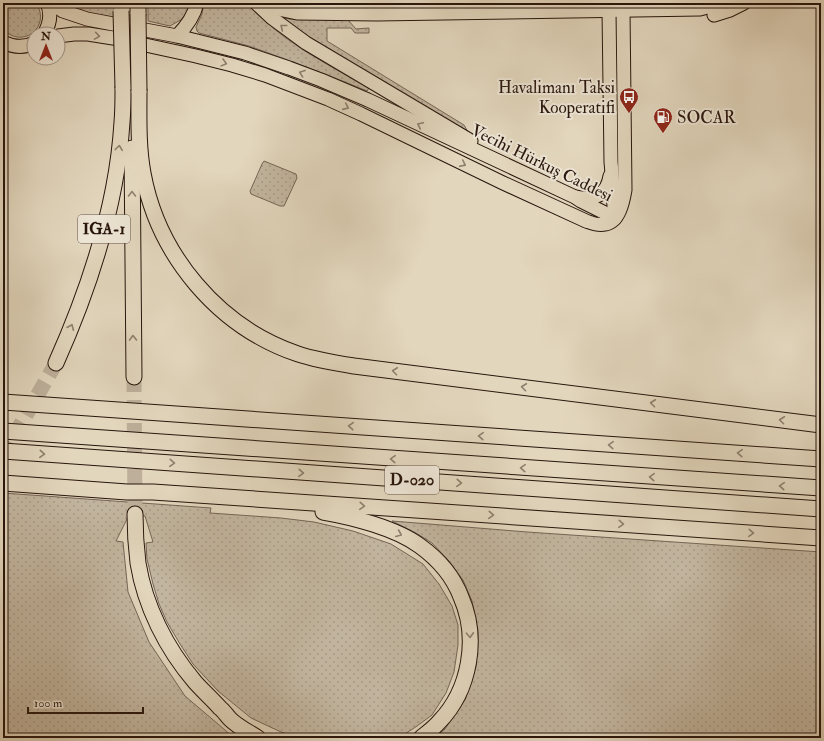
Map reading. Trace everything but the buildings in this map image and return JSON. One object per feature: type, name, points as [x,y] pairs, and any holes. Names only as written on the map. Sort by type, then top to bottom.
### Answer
[{"type":"highway","name":"IGA-1","points":[[56,363],[91,276],[105,227],[117,168],[122,121],[131,89],[130,8]]},
{"type":"highway","points":[[131,89],[134,377]]},
{"type":"highway","points":[[131,89],[144,180],[157,222],[170,248],[195,283],[225,314],[277,346],[310,358],[354,366],[821,425]]},
{"type":"highway","points":[[3,402],[821,459]]},
{"type":"highway","name":"D-020","points":[[3,431],[821,488]]},
{"type":"highway","name":"D-020","points":[[3,451],[821,509]]},
{"type":"highway","points":[[3,483],[127,492],[161,492],[821,538]]},
{"type":"highway","points":[[127,492],[142,496],[303,509],[341,515],[363,521],[404,536],[430,554],[440,563],[461,597],[468,620],[470,648],[465,677],[454,701],[440,722],[421,738]]},
{"type":"highway","points":[[135,514],[136,549],[141,576],[149,604],[169,647],[195,683],[231,720],[258,738]]},
{"type":"highway","points":[[220,708],[249,727],[271,738]]},
{"type":"main road","points":[[47,3],[50,14],[48,26]]},
{"type":"main road","name":"Vecihi Hürkuş Caddesi","points":[[51,3],[63,11],[87,19],[177,36],[246,53],[321,80],[368,100],[507,165],[615,218],[611,222],[597,225],[586,221],[501,182],[361,114],[328,99],[265,75],[196,56],[113,38],[88,34],[66,35]]},
{"type":"main road","points":[[177,36],[190,21],[196,9],[197,3]]},
{"type":"main road","points":[[256,3],[272,18],[306,43],[482,147],[507,165]]},
{"type":"main road","points":[[266,3],[278,9],[297,13],[377,14],[384,20],[390,22],[609,15],[700,9],[723,3]]},
{"type":"main road","points":[[623,14],[701,17],[713,15],[744,3]]},
{"type":"main road","points":[[615,218],[620,210],[624,198],[623,14]]},
{"type":"main road","points":[[574,197],[584,199],[594,198],[604,191],[609,179],[611,162],[609,15]]},
{"type":"main road","points":[[3,42],[18,47],[26,46]]},
{"type":"main road","points":[[611,162],[615,218]]},
{"type":"shaded area","points":[[36,3],[40,12],[38,26],[26,26],[26,36],[18,37],[11,35],[3,29],[3,4]]},
{"type":"shaded area","points":[[60,3],[114,3],[114,19],[77,11]]},
{"type":"shaded area","points":[[148,3],[191,3],[191,5],[184,18],[170,26],[148,21]]},
{"type":"shaded area","points":[[204,3],[246,3],[276,30],[296,45],[369,88],[367,91],[249,46],[199,33],[196,27],[202,14]]},
{"type":"shaded area","points":[[279,17],[290,19],[348,20],[356,29],[369,28],[369,33],[355,33],[351,28],[327,28],[327,41],[464,125],[468,132],[308,38]]},
{"type":"shaded area","points":[[264,161],[296,174],[297,178],[284,206],[280,206],[251,194],[250,191]]},
{"type":"shaded area","points":[[3,493],[211,508],[210,513],[314,522],[353,531],[391,544],[423,564],[439,584],[452,606],[458,625],[458,645],[454,672],[446,693],[432,715],[402,736],[396,738],[298,738],[251,718],[218,691],[193,664],[180,644],[167,622],[159,604],[153,584],[147,559],[146,543],[153,542],[145,516],[129,515],[116,541],[123,542],[128,592],[149,642],[185,696],[236,738],[3,738]]},
{"type":"shaded area","points":[[392,521],[527,532],[821,552],[821,738],[434,738],[445,729],[465,700],[476,667],[478,633],[472,601],[463,580],[449,561],[432,543]]},
{"type":"tunnel","points":[[3,455],[56,363]]},
{"type":"tunnel","points":[[134,377],[135,514]]},
{"type":"place","name":"Havalimanı Taksi Kooperatifi","points":[[629,114]]},
{"type":"place","name":"SOCAR","points":[[663,134]]}]
